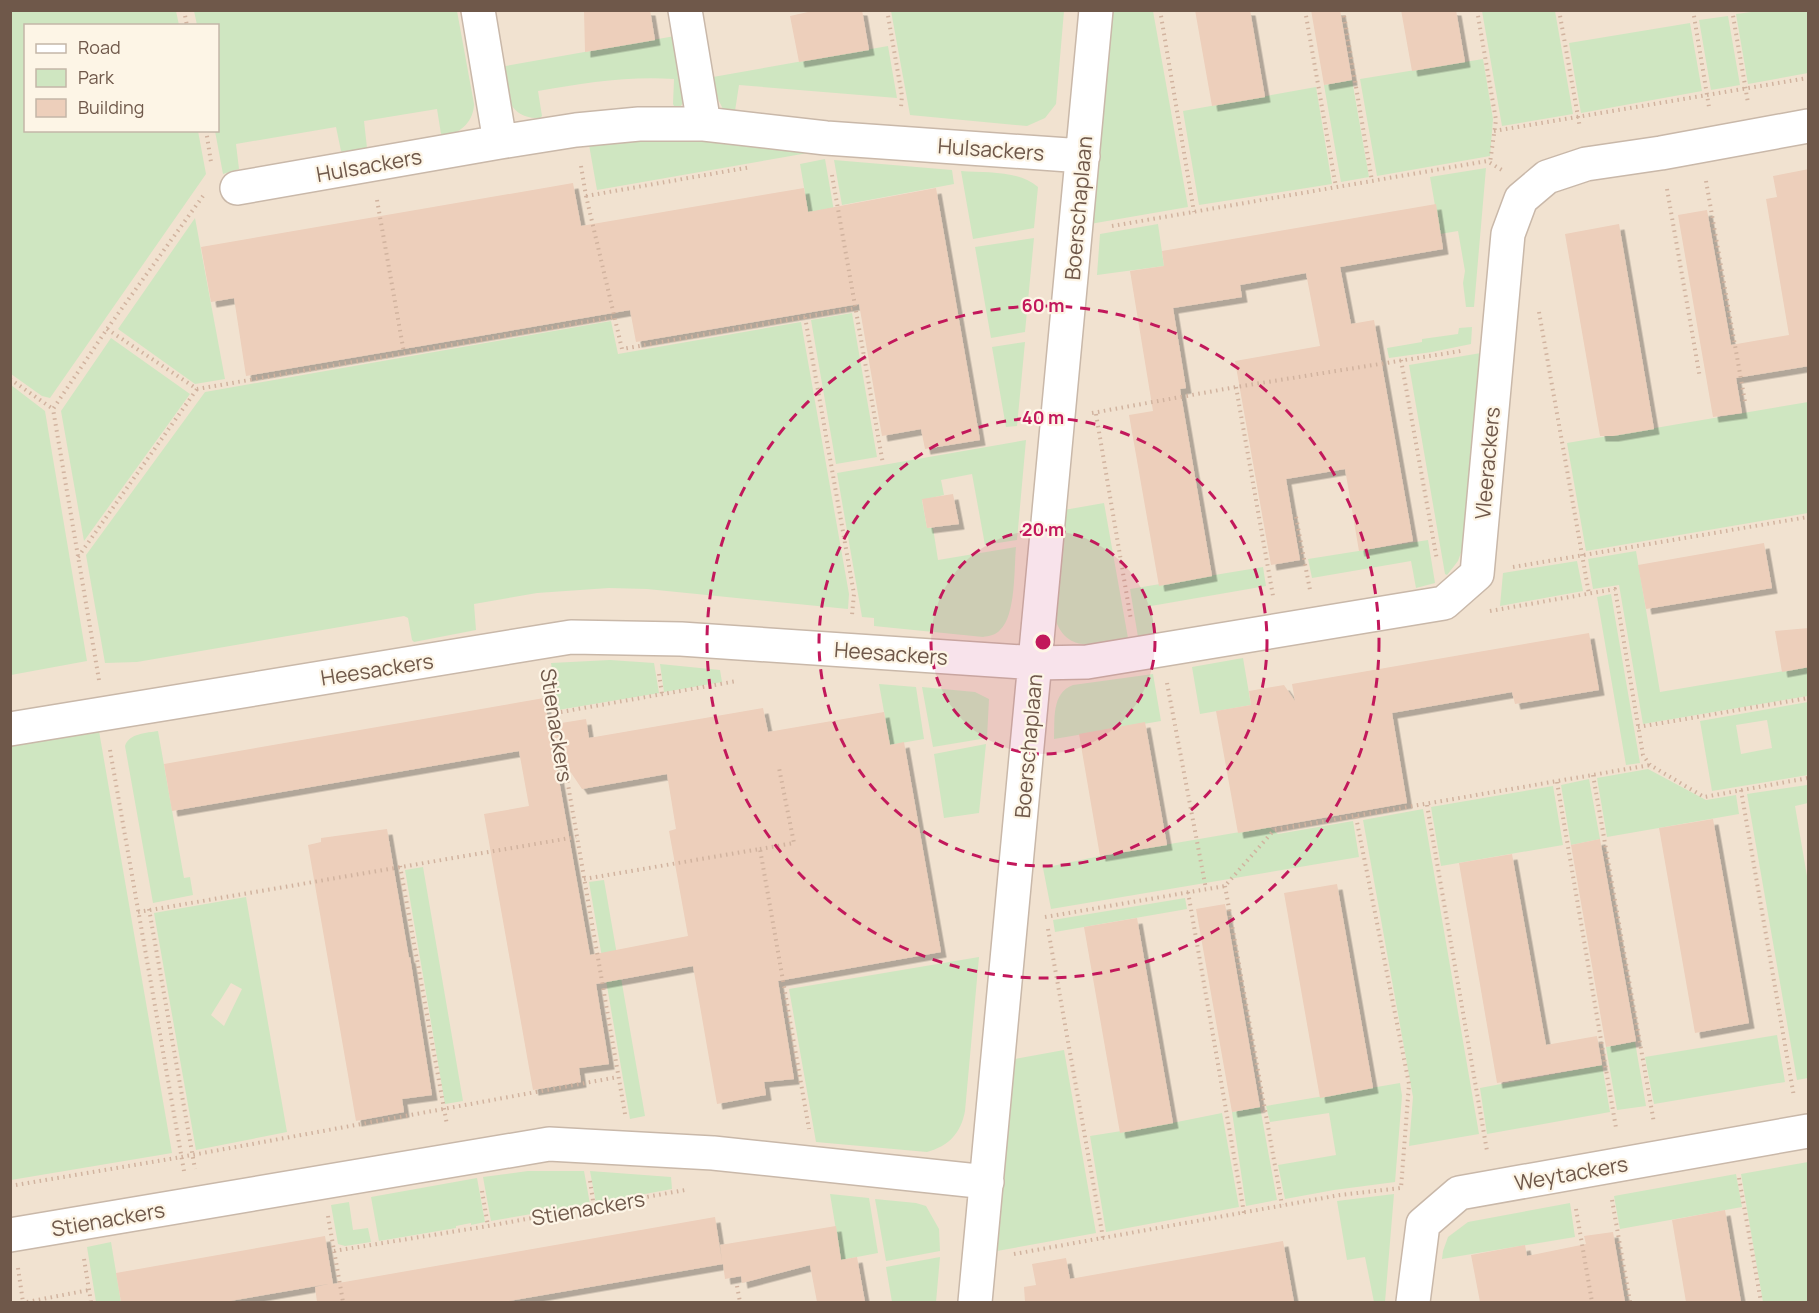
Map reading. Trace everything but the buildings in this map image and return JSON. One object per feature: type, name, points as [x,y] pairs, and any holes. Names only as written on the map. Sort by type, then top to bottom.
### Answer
[{"type":"street","points":[[478,10],[500,142]]},
{"type":"street","points":[[685,10],[704,124]]},
{"type":"street","name":"Boerschaplaan","points":[[975,1302],[1096,10]]},
{"type":"street","name":"Hulsackers","points":[[219,182],[370,165],[576,130],[639,124],[704,124],[826,138],[1083,156]]},
{"type":"street","name":"Vleerackers","points":[[1484,587],[1497,345],[1508,234],[1521,199],[1547,177],[1586,164],[1809,126]]},
{"type":"street","points":[[1036,663],[1087,662],[1444,603],[1484,587]]},
{"type":"street","name":"Heesackers","points":[[10,729],[571,637],[681,639],[1036,663]]},
{"type":"street","name":"Weytackers","points":[[1423,1224],[1459,1193],[1804,1132]]},
{"type":"street","name":"Stienackers","points":[[10,1235],[549,1144],[713,1153],[987,1182]]},
{"type":"street","points":[[1413,1302],[1423,1224]]},
{"type":"path","points":[[887,10],[902,96],[899,142]]},
{"type":"path","points":[[1160,10],[1194,212]]},
{"type":"path","points":[[1305,10],[1336,187]]},
{"type":"path","points":[[1343,10],[1372,181]]},
{"type":"path","points":[[1477,10],[1496,120],[1490,163]]},
{"type":"path","points":[[1559,10],[1586,164]]},
{"type":"path","points":[[1693,10],[1707,94],[1707,144],[1745,402]]},
{"type":"path","points":[[1732,10],[1754,136]]},
{"type":"path","points":[[1494,131],[1809,78]]},
{"type":"path","points":[[576,130],[586,196],[622,349],[856,308]]},
{"type":"path","points":[[196,1204],[181,1157],[53,409],[107,329],[219,182],[206,132]]},
{"type":"path","points":[[826,138],[883,464]]},
{"type":"path","points":[[1661,153],[1700,378]]},
{"type":"path","points":[[1076,229],[1097,229],[1487,161],[1533,188]]},
{"type":"path","points":[[370,165],[404,353]]},
{"type":"path","points":[[586,196],[759,166]]},
{"type":"path","points":[[1537,302],[1589,594]]},
{"type":"path","points":[[107,329],[197,389],[615,317]]},
{"type":"path","points":[[805,317],[854,594],[849,650]]},
{"type":"path","points":[[1059,413],[1096,413],[1236,387],[1497,345]]},
{"type":"path","points":[[1401,360],[1446,616],[1490,612],[1616,589],[1643,755],[1650,765],[1704,796],[1809,778]]},
{"type":"path","points":[[10,379],[53,409]]},
{"type":"path","points":[[1236,387],[1279,630]]},
{"type":"path","points":[[78,558],[197,389]]},
{"type":"path","points":[[1096,413],[1148,652],[1206,889]]},
{"type":"path","points":[[1296,517],[1316,624]]},
{"type":"path","points":[[1490,612],[1484,587],[1581,554],[1809,517]]},
{"type":"path","name":"Stienackers","points":[[543,642],[631,1149]]},
{"type":"path","points":[[555,713],[742,680],[746,643]]},
{"type":"path","points":[[1638,727],[1809,698]]},
{"type":"path","points":[[1012,915],[1046,917],[1225,886],[1274,830],[1650,765]]},
{"type":"path","points":[[584,879],[794,843],[779,768]]},
{"type":"path","points":[[1593,775],[1660,1158]]},
{"type":"path","points":[[1557,782],[1614,1166],[1630,1302]]},
{"type":"path","points":[[1741,790],[1804,1132]]},
{"type":"path","points":[[1427,805],[1494,1187]]},
{"type":"path","points":[[1356,817],[1409,1084],[1401,1188],[1423,1224]]},
{"type":"path","points":[[138,912],[576,837]]},
{"type":"path","points":[[760,849],[816,1164]]},
{"type":"path","points":[[400,866],[454,1160]]},
{"type":"path","points":[[1225,886],[1282,1205]]},
{"type":"path","points":[[1188,892],[1244,1213]]},
{"type":"path","points":[[149,909],[193,1154],[196,1204]]},
{"type":"path","points":[[1046,917],[1103,1238]]},
{"type":"path","points":[[10,1186],[618,1077]]},
{"type":"path","points":[[1736,1144],[1761,1302]]},
{"type":"path","points":[[1570,1174],[1592,1302]]},
{"type":"path","points":[[322,1182],[344,1302]]},
{"type":"path","points":[[980,1257],[1001,1257],[1282,1205],[1401,1188]]},
{"type":"path","name":"Stienackers","points":[[334,1251],[691,1189]]},
{"type":"path","points":[[737,1286],[740,1302]]},
{"type":"path","points":[[27,1302],[89,1290]]},
{"type":"shaded area","points":[[11,11],[1808,11],[1808,1302],[11,1302]]},
{"type":"green space","points":[[11,10],[176,11],[179,24],[24,24],[24,132],[198,132],[206,174],[50,398],[42,396],[11,374]]},
{"type":"green space","points":[[194,11],[457,11],[474,104],[473,110],[464,126],[448,134],[441,134],[437,109],[364,121],[367,148],[343,153],[336,127],[236,144],[239,169],[223,174],[215,132],[219,132],[219,24],[197,24]]},
{"type":"green space","points":[[891,11],[1064,11],[1056,104],[1045,118],[1027,126],[910,115]]},
{"type":"green space","points":[[1110,11],[1153,11],[1188,207],[1090,224]]},
{"type":"green space","points":[[1482,11],[1555,11],[1573,114],[1502,126]]},
{"type":"green space","points":[[1759,11],[1808,11],[1808,73],[1748,84],[1736,14]]},
{"type":"green space","points":[[1728,16],[1740,85],[1711,90],[1699,20]]},
{"type":"green space","points":[[1690,23],[1702,91],[1581,113],[1569,43]]},
{"type":"green space","points":[[675,36],[686,99],[680,107],[673,104],[674,79],[623,79],[538,91],[542,116],[540,118],[529,117],[514,109],[507,94],[500,67]]},
{"type":"green space","points":[[888,46],[897,98],[739,85],[735,111],[724,111],[718,99],[713,77]]},
{"type":"green space","points":[[1483,59],[1493,119],[1490,156],[1377,176],[1360,79]]},
{"type":"green space","points":[[1352,80],[1369,177],[1341,182],[1324,85]]},
{"type":"green space","points":[[1316,87],[1332,184],[1199,205],[1183,111]]},
{"type":"green space","points":[[625,134],[825,150],[597,190],[588,139]]},
{"type":"green space","points":[[825,159],[850,304],[825,308],[800,164]]},
{"type":"green space","points":[[834,160],[952,170],[954,184],[842,205]]},
{"type":"green space","points":[[1486,168],[1474,307],[1466,307],[1463,283],[1465,271],[1458,231],[1440,234],[1430,177]]},
{"type":"green space","points":[[961,171],[1012,175],[1038,187],[1034,228],[973,239]]},
{"type":"green space","points":[[195,218],[225,379],[195,384],[118,329]]},
{"type":"green space","points":[[1158,224],[1164,266],[1097,275],[1100,234]]},
{"type":"green space","points":[[1034,238],[1025,332],[991,338],[975,247]]},
{"type":"green space","points":[[852,313],[877,457],[836,464],[811,320]]},
{"type":"green space","points":[[611,321],[618,354],[801,322],[849,594],[848,609],[647,589],[609,588],[537,593],[474,604],[476,630],[414,642],[408,618],[404,616],[137,662],[105,663],[86,555],[205,392]]},
{"type":"green space","points":[[1472,327],[1471,344],[1389,358],[1387,348],[1422,342],[1422,339],[1458,334],[1459,328]]},
{"type":"green space","points":[[111,338],[190,394],[84,541],[61,411]]},
{"type":"green space","points":[[1025,342],[1017,426],[1006,427],[992,347]]},
{"type":"green space","points":[[1481,353],[1463,547],[1458,561],[1447,575],[1409,365]]},
{"type":"green space","points":[[11,385],[45,411],[87,661],[11,675]]},
{"type":"green space","points":[[1808,402],[1808,513],[1586,551],[1567,443]]},
{"type":"green space","points":[[1026,440],[1017,540],[985,545],[972,474],[941,480],[944,495],[922,500],[927,528],[933,528],[938,560],[1016,547],[1012,603],[1000,630],[983,637],[874,626],[874,618],[862,617],[837,473]]},
{"type":"green space","points":[[1104,503],[1128,638],[1095,644],[1076,643],[1061,631],[1055,619],[1064,510]]},
{"type":"green space","points":[[1428,540],[1435,583],[1416,588],[1411,561],[1312,578],[1308,559]]},
{"type":"green space","points":[[1636,551],[1660,692],[1808,667],[1808,696],[1643,724],[1619,585],[1593,589],[1588,559]]},
{"type":"green space","points":[[1577,561],[1583,591],[1500,606],[1503,573]]},
{"type":"green space","points":[[1263,567],[1266,586],[1151,606],[1155,633],[1138,637],[1130,589]]},
{"type":"green space","points":[[1611,594],[1640,763],[1626,765],[1597,597]]},
{"type":"green space","points":[[1243,658],[1251,705],[1200,714],[1192,667]]},
{"type":"green space","points":[[610,660],[654,663],[659,693],[558,710],[551,663]]},
{"type":"green space","points":[[660,664],[720,670],[722,682],[664,692]]},
{"type":"green space","points":[[1153,674],[1161,721],[1054,739],[1056,708],[1061,694],[1066,689],[1073,685]]},
{"type":"green space","points":[[879,684],[916,687],[924,739],[890,745]]},
{"type":"green space","points":[[922,687],[975,692],[989,699],[987,738],[933,747]]},
{"type":"green space","points":[[1808,702],[1808,775],[1712,791],[1700,721]],"holes":[[[1767,720],[1772,748],[1741,754],[1736,725]]]},
{"type":"green space","points":[[99,731],[172,1153],[11,1180],[11,746]]},
{"type":"green space","points":[[158,731],[184,878],[190,877],[193,895],[153,903],[125,746],[134,736]]},
{"type":"green space","points":[[986,744],[979,813],[944,818],[934,754]]},
{"type":"green space","points":[[1648,769],[1706,800],[1736,795],[1739,814],[1607,837],[1597,778]]},
{"type":"green space","points":[[1589,779],[1600,839],[1571,845],[1561,785]]},
{"type":"green space","points":[[1807,785],[1808,803],[1795,806],[1808,882],[1808,1078],[1797,1080],[1747,794]]},
{"type":"green space","points":[[1553,786],[1563,845],[1441,866],[1431,807]]},
{"type":"green space","points":[[1423,809],[1479,1134],[1409,1146],[1413,1097],[1363,820]]},
{"type":"green space","points":[[1353,821],[1359,857],[1051,909],[1043,868],[1269,827],[1278,834]]},
{"type":"green space","points":[[423,867],[463,1101],[445,1104],[405,870]]},
{"type":"green space","points":[[604,880],[645,1116],[630,1119],[589,882]]},
{"type":"green space","points":[[246,897],[287,1132],[196,1150],[154,913]],"holes":[[[231,983],[242,989],[224,1026],[211,1015]]]},
{"type":"green space","points":[[1185,898],[1187,909],[1055,932],[1053,920]]},
{"type":"green space","points":[[979,957],[965,1111],[953,1138],[942,1146],[927,1152],[816,1142],[789,989]]},
{"type":"green space","points":[[1777,1035],[1785,1082],[1654,1104],[1645,1057]]},
{"type":"green space","points":[[1635,1042],[1646,1106],[1617,1110],[1606,1047]]},
{"type":"green space","points":[[1064,1050],[1096,1233],[997,1251],[1015,1059]]},
{"type":"green space","points":[[1602,1065],[1610,1112],[1487,1134],[1480,1088]]},
{"type":"green space","points":[[1400,1083],[1402,1096],[1395,1182],[1285,1199],[1278,1165],[1336,1155],[1329,1113],[1270,1122],[1266,1106]]},
{"type":"green space","points":[[1260,1107],[1277,1200],[1246,1206],[1232,1112]]},
{"type":"green space","points":[[1222,1113],[1239,1207],[1106,1232],[1090,1136]]},
{"type":"green space","points":[[1808,1162],[1808,1302],[1763,1302],[1741,1174]]},
{"type":"green space","points":[[528,1171],[584,1171],[590,1204],[491,1221],[483,1177]]},
{"type":"green space","points":[[590,1171],[671,1177],[672,1189],[596,1203]]},
{"type":"green space","points":[[1736,1174],[1742,1207],[1620,1229],[1614,1196]]},
{"type":"green space","points":[[477,1178],[485,1222],[379,1241],[371,1197]]},
{"type":"green space","points":[[830,1194],[869,1198],[878,1253],[841,1260]]},
{"type":"green space","points":[[1394,1194],[1385,1302],[1374,1302],[1365,1257],[1347,1260],[1337,1201]]},
{"type":"green space","points":[[875,1199],[926,1206],[939,1229],[940,1251],[886,1261]]},
{"type":"green space","points":[[349,1202],[353,1230],[368,1228],[371,1242],[345,1246],[338,1244],[331,1205]]},
{"type":"green space","points":[[1570,1203],[1575,1237],[1442,1259],[1448,1237],[1468,1222]]},
{"type":"green space","points":[[111,1242],[121,1302],[96,1302],[87,1247]]},
{"type":"green space","points":[[940,1257],[936,1302],[892,1302],[886,1267]]}]
